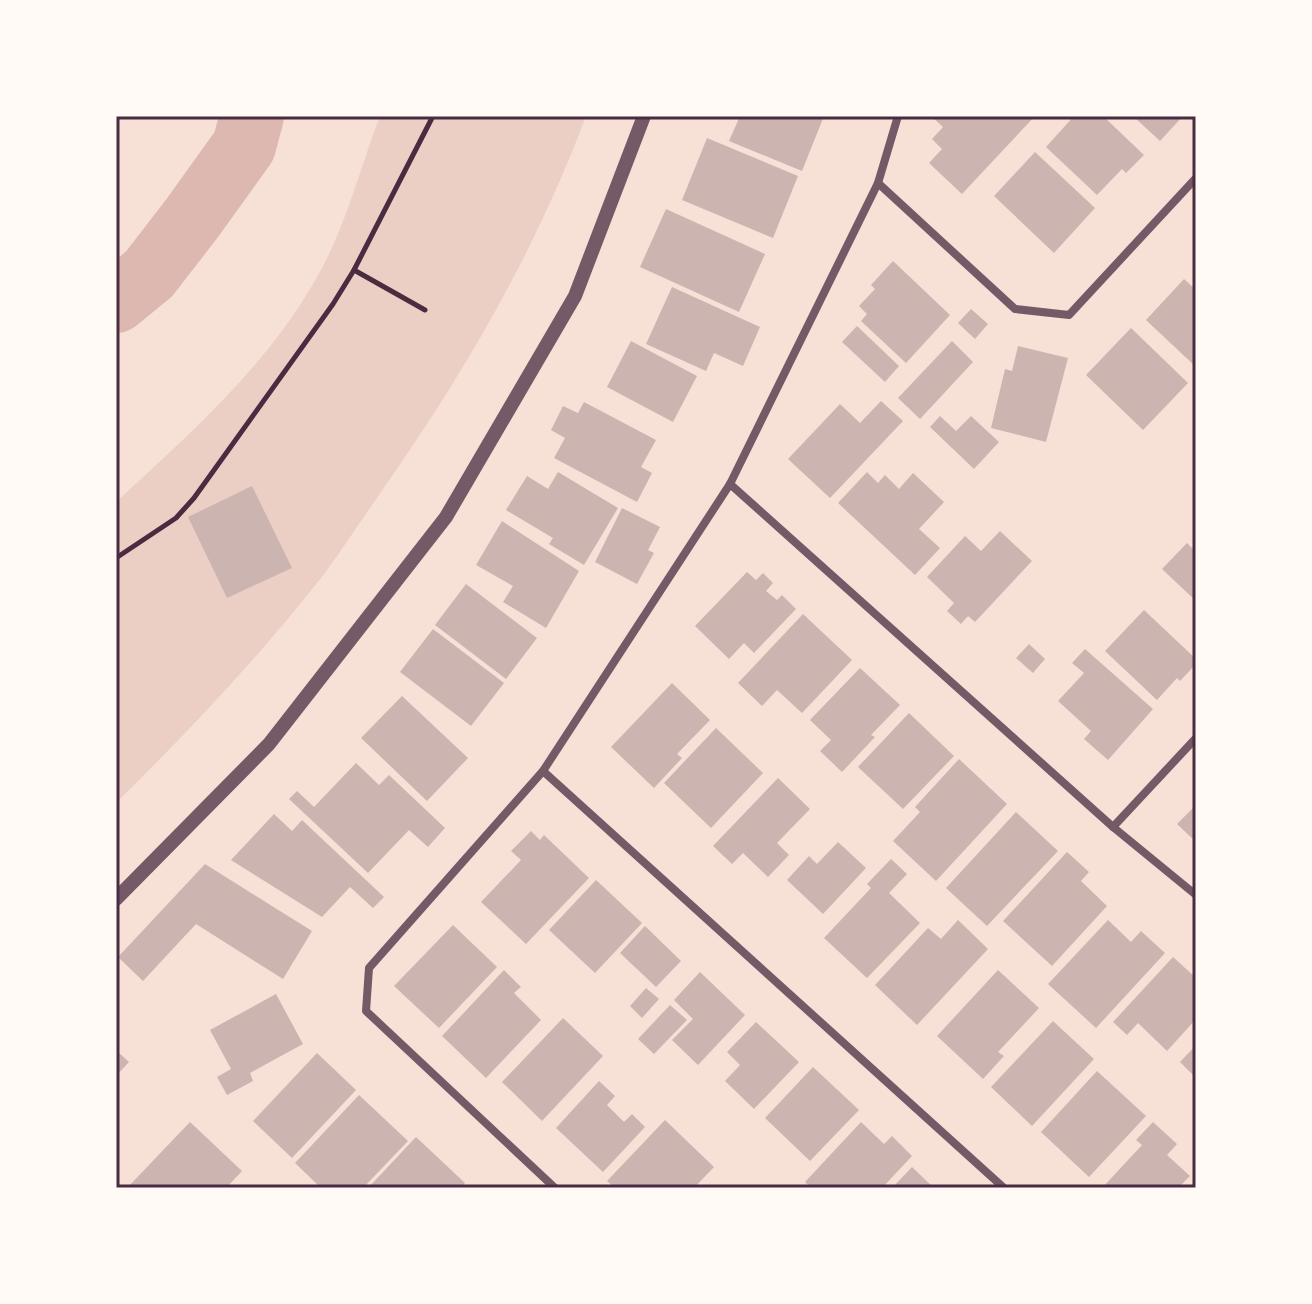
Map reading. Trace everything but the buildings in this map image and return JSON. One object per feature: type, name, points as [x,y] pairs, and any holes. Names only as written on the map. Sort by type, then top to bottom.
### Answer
[{"type":"street","points":[[116,899],[269,744],[446,517],[575,296],[644,116]]},
{"type":"street","points":[[555,1188],[366,1011],[369,968],[543,771],[730,484],[878,183],[898,116]]},
{"type":"street","points":[[878,183],[1015,309],[1069,315],[1196,178]]},
{"type":"street","points":[[730,484],[1113,827],[1196,895]]},
{"type":"street","points":[[1113,827],[1196,738]]},
{"type":"street","points":[[543,771],[1004,1188]]},
{"type":"path","points":[[116,558],[176,518],[194,498],[333,304],[354,270],[433,116]]},
{"type":"path","points":[[354,270],[425,310]]},
{"type":"shaded area","points":[[380,116],[586,116],[546,212],[499,304],[447,393],[390,479],[324,574],[275,634],[116,803],[116,502],[230,392],[282,331],[304,299],[340,228]]},
{"type":"waterway","points":[[116,301],[149,274],[193,217],[244,146],[252,116]]}]
